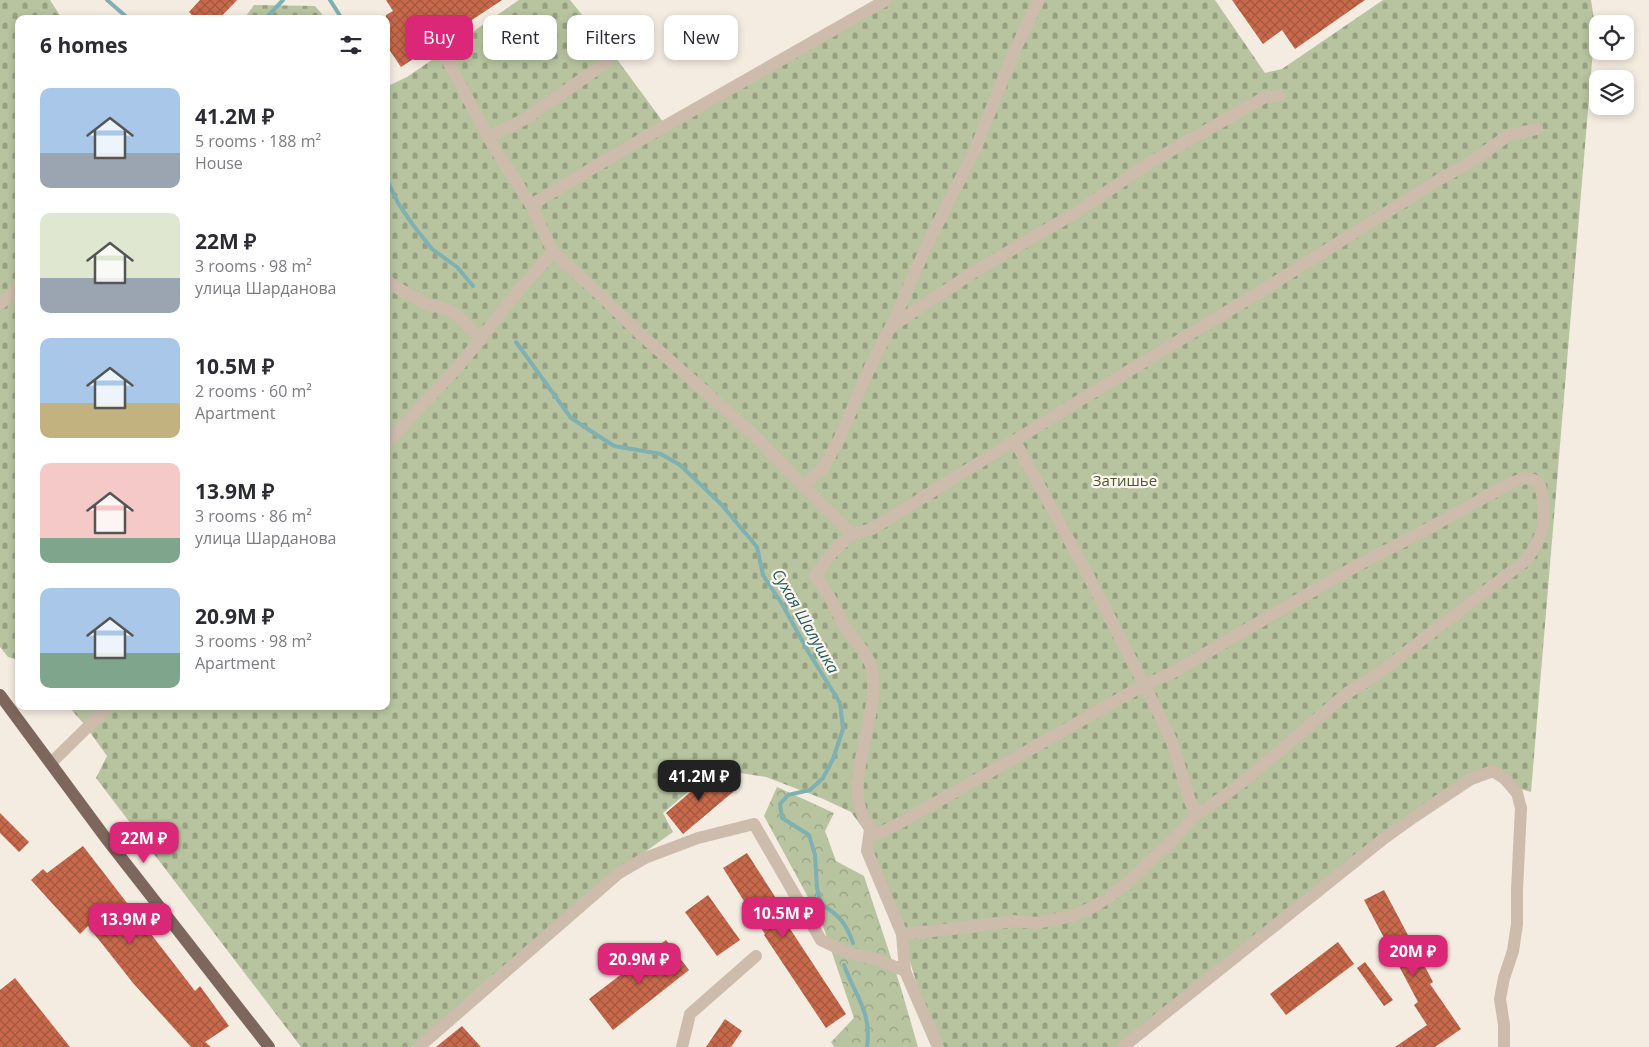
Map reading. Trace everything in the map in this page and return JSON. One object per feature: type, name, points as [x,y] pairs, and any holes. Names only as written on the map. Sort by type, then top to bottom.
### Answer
[{"type":"main road","points":[[0,695],[111,845],[269,1047]]},
{"type":"lane","points":[[531,205],[624,149],[886,0]]},
{"type":"lane","points":[[803,486],[823,468],[838,442],[870,367],[891,327],[928,243],[974,150],[1013,54],[1039,0]]},
{"type":"lane","points":[[447,60],[488,137],[531,205],[552,252],[598,292],[638,332],[754,435],[852,534]]},
{"type":"lane","points":[[488,137],[525,119],[607,62]]},
{"type":"lane","points":[[891,327],[976,270],[1075,213],[1151,162],[1265,97],[1279,96]]},
{"type":"lane","points":[[902,934],[1013,921],[1036,923],[1072,916],[1093,907],[1109,897],[1170,843],[1197,814],[1247,779],[1347,693],[1374,676],[1525,562],[1535,550],[1541,536],[1545,517],[1540,484],[1525,478],[1509,484],[1325,583],[1170,674],[1144,685],[878,834],[870,829],[859,810],[860,757],[874,702],[870,663],[815,576],[832,553],[852,534],[872,529],[1258,293],[1440,179],[1466,165],[1509,135],[1537,129]]},
{"type":"lane","points":[[390,440],[459,366],[514,296],[552,252]]},
{"type":"lane","points":[[390,283],[426,304],[447,309],[459,317],[481,340]]},
{"type":"lane","points":[[2,297],[15,289]]},
{"type":"lane","points":[[1015,441],[1089,577],[1172,742],[1185,788],[1197,814]]},
{"type":"lane","points":[[51,763],[105,710]]},
{"type":"lane","points":[[1123,1047],[1390,834],[1471,779],[1493,771],[1505,779],[1517,793],[1521,808],[1517,924],[1500,999],[1504,1025],[1504,1047]]},
{"type":"lane","points":[[419,1047],[619,873],[645,858],[698,838],[754,824],[821,940],[846,952],[878,960],[905,971]]},
{"type":"lane","points":[[870,829],[867,851],[902,934],[905,971],[938,1047]]},
{"type":"lane","points":[[682,1047],[690,1014],[756,956]]},
{"type":"green space","points":[[0,0],[50,0],[60,15],[15,15],[15,659],[8,657],[0,647]]},
{"type":"green space","name":"Затишье","points":[[519,0],[570,0],[582,15],[567,15],[567,60],[618,60],[669,130],[886,0],[1215,0],[1265,73],[1282,69],[1383,0],[1591,0],[1593,15],[1589,15],[1589,60],[1592,60],[1591,70],[1589,70],[1589,98],[1531,792],[1514,787],[1506,773],[1475,780],[1381,845],[1125,1047],[936,1047],[908,955],[867,834],[851,812],[821,798],[766,777],[715,769],[663,813],[673,832],[614,874],[494,974],[412,1047],[301,1047],[96,778],[107,756],[72,710],[390,710],[390,85],[407,77],[432,60],[473,60],[473,32],[483,25],[483,60],[557,60],[557,15],[497,15]]},
{"type":"green space","points":[[254,5],[315,6],[323,15],[247,15]]},
{"type":"green space","points":[[777,787],[834,813],[825,831],[836,861],[864,876],[900,985],[918,1047],[834,1047],[831,1042],[854,1018],[822,923],[764,816]]},
{"type":"building","points":[[200,0],[237,0],[223,15],[192,15],[189,12]]},
{"type":"building","points":[[386,0],[502,0],[473,19],[473,15],[405,15],[405,60],[412,60],[401,67],[390,51],[390,15],[386,15],[393,11]]},
{"type":"building","points":[[1232,0],[1365,0],[1295,49],[1282,30],[1263,44]]},
{"type":"building","points":[[715,771],[733,792],[683,834],[666,813]]},
{"type":"building","points":[[0,813],[29,842],[19,852],[0,833]]},
{"type":"building","points":[[83,846],[195,991],[200,986],[229,1026],[205,1042],[211,1047],[191,1047],[133,983],[88,926],[80,934],[31,880],[43,869],[47,873]]},
{"type":"building","points":[[747,853],[779,903],[775,906],[846,1014],[826,1028],[764,935],[723,868]]},
{"type":"building","points":[[1384,890],[1433,982],[1430,984],[1461,1029],[1435,1047],[1395,1047],[1427,1025],[1414,1005],[1418,1002],[1364,900]]},
{"type":"building","points":[[708,895],[740,940],[717,956],[685,912]]},
{"type":"building","points":[[666,940],[689,970],[613,1030],[589,999]]},
{"type":"building","points":[[1338,942],[1354,964],[1286,1015],[1270,994]]},
{"type":"building","points":[[1365,962],[1393,1000],[1384,1006],[1357,968]]},
{"type":"building","points":[[15,978],[70,1047],[0,1047],[0,990]]},
{"type":"building","points":[[725,1019],[742,1031],[731,1047],[706,1047]]},
{"type":"building","points":[[462,1026],[481,1047],[436,1047]]},
{"type":"waterway","name":"Сухая Шалушка","points":[[107,0],[124,15]]},
{"type":"waterway","name":"Сухая Шалушка","points":[[269,15],[283,0]]},
{"type":"waterway","name":"Сухая Шалушка","points":[[330,0],[339,15]]},
{"type":"waterway","name":"Сухая Шалушка","points":[[390,186],[398,203],[432,249],[457,267],[473,286]]},
{"type":"waterway","name":"Сухая Шалушка","points":[[516,342],[571,418],[614,446],[661,454],[680,465],[721,504],[757,547],[763,575],[840,703],[843,729],[833,759],[823,778],[810,790],[788,795],[780,804],[782,818],[809,835],[815,855],[817,888],[821,904],[841,920],[848,930],[853,943]]},
{"type":"waterway","name":"Сухая Шалушка","points":[[844,965],[865,1013],[868,1034],[867,1047]]}]
